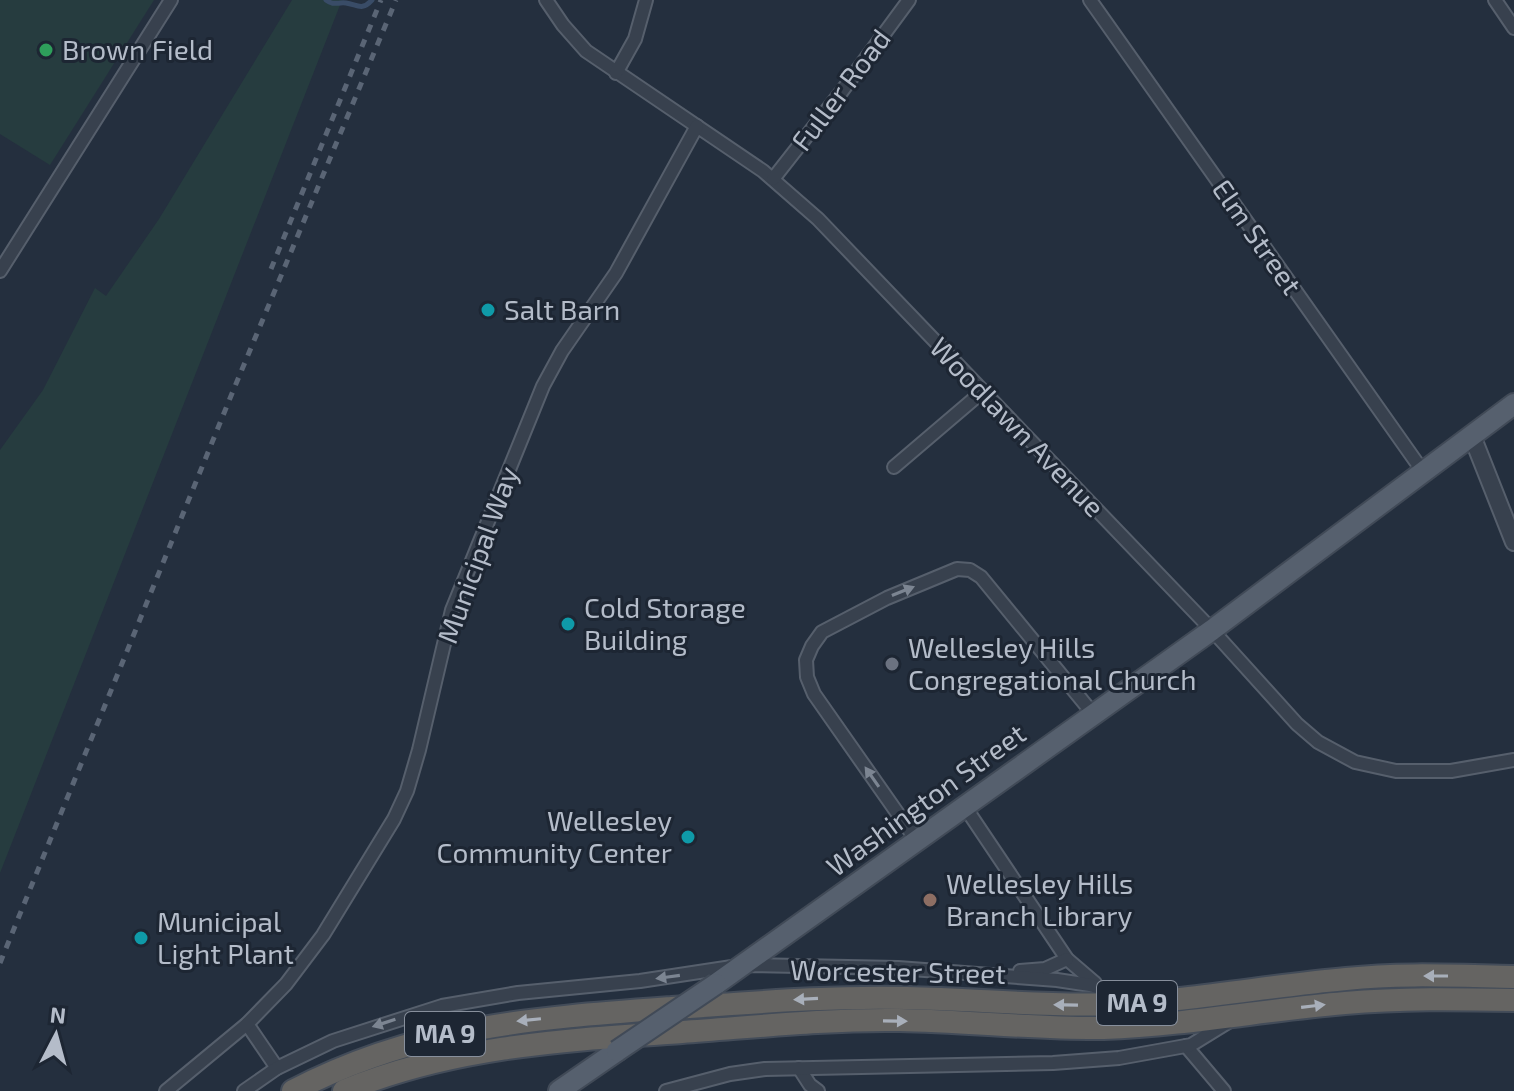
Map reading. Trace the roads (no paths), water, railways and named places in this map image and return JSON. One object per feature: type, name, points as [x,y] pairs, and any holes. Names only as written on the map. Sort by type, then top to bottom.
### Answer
[{"type":"highway","name":"Worcester Street","points":[[293,1091],[350,1064],[407,1045],[478,1027],[531,1019],[832,998],[1060,1005],[1151,1002],[1351,978],[1514,977]]},
{"type":"highway","name":"Worcester Street","points":[[344,1091],[441,1059],[552,1041],[830,1021],[901,1020],[1075,1028],[1164,1025],[1376,1000],[1514,1000]]},
{"type":"main road","name":"Washington Street","points":[[559,1091],[745,965],[1094,715],[1514,404]]},
{"type":"street","points":[[0,271],[171,0]]},
{"type":"street","name":"Woodlawn Avenue","points":[[546,0],[586,51],[773,179],[830,231],[1212,630],[1297,724],[1318,742],[1342,757],[1369,766],[1414,772],[1451,771],[1514,760]]},
{"type":"street","points":[[616,73],[635,39],[646,0]]},
{"type":"street","name":"Fuller Road","points":[[773,179],[909,0]]},
{"type":"street","name":"Elm Street","points":[[1090,0],[1424,473]]},
{"type":"street","points":[[1495,0],[1514,28]]},
{"type":"street","name":"Municipal Way","points":[[166,1091],[247,1024],[300,967],[394,819],[407,791],[419,750],[452,610],[537,401],[556,360],[616,273],[697,126]]},
{"type":"street","points":[[894,467],[982,392]]},
{"type":"street","points":[[1472,436],[1514,542]]},
{"type":"street","points":[[917,841],[814,694],[807,677],[806,660],[822,632],[887,598],[957,569],[970,570],[981,577],[1094,715]]},
{"type":"street","points":[[965,807],[1067,959],[1086,977],[1109,991]]},
{"type":"street","points":[[976,974],[1040,970],[1067,959]]},
{"type":"street","points":[[244,1091],[277,1068],[351,1034],[442,1006],[518,993],[640,981],[745,965],[898,968],[1070,982],[1151,1002]]},
{"type":"street","points":[[666,1091],[730,1074],[799,1068],[1064,1063],[1142,1055],[1186,1046],[1203,1039],[1236,1017]]},
{"type":"street","points":[[247,1024],[277,1068]]},
{"type":"street","points":[[1186,1046],[1224,1091]]},
{"type":"street","points":[[799,1068],[818,1091]]},
{"type":"waterway","points":[[326,0],[360,6],[372,0]]},
{"type":"railway","points":[[271,269],[381,0]]},
{"type":"railway","points":[[0,963],[396,0]]},
{"type":"place","name":"Brown Field","points":[[46,50]]},
{"type":"place","name":"Salt Barn","points":[[488,310]]},
{"type":"place","name":"Cold Storage Building","points":[[568,624]]},
{"type":"place","name":"Wellesley Hills Congregational Church","points":[[892,664]]},
{"type":"place","name":"Wellesley Community Center","points":[[688,837]]},
{"type":"place","name":"Wellesley Hills Branch Library","points":[[930,900]]},
{"type":"place","name":"Municipal Light Plant","points":[[141,938]]}]
